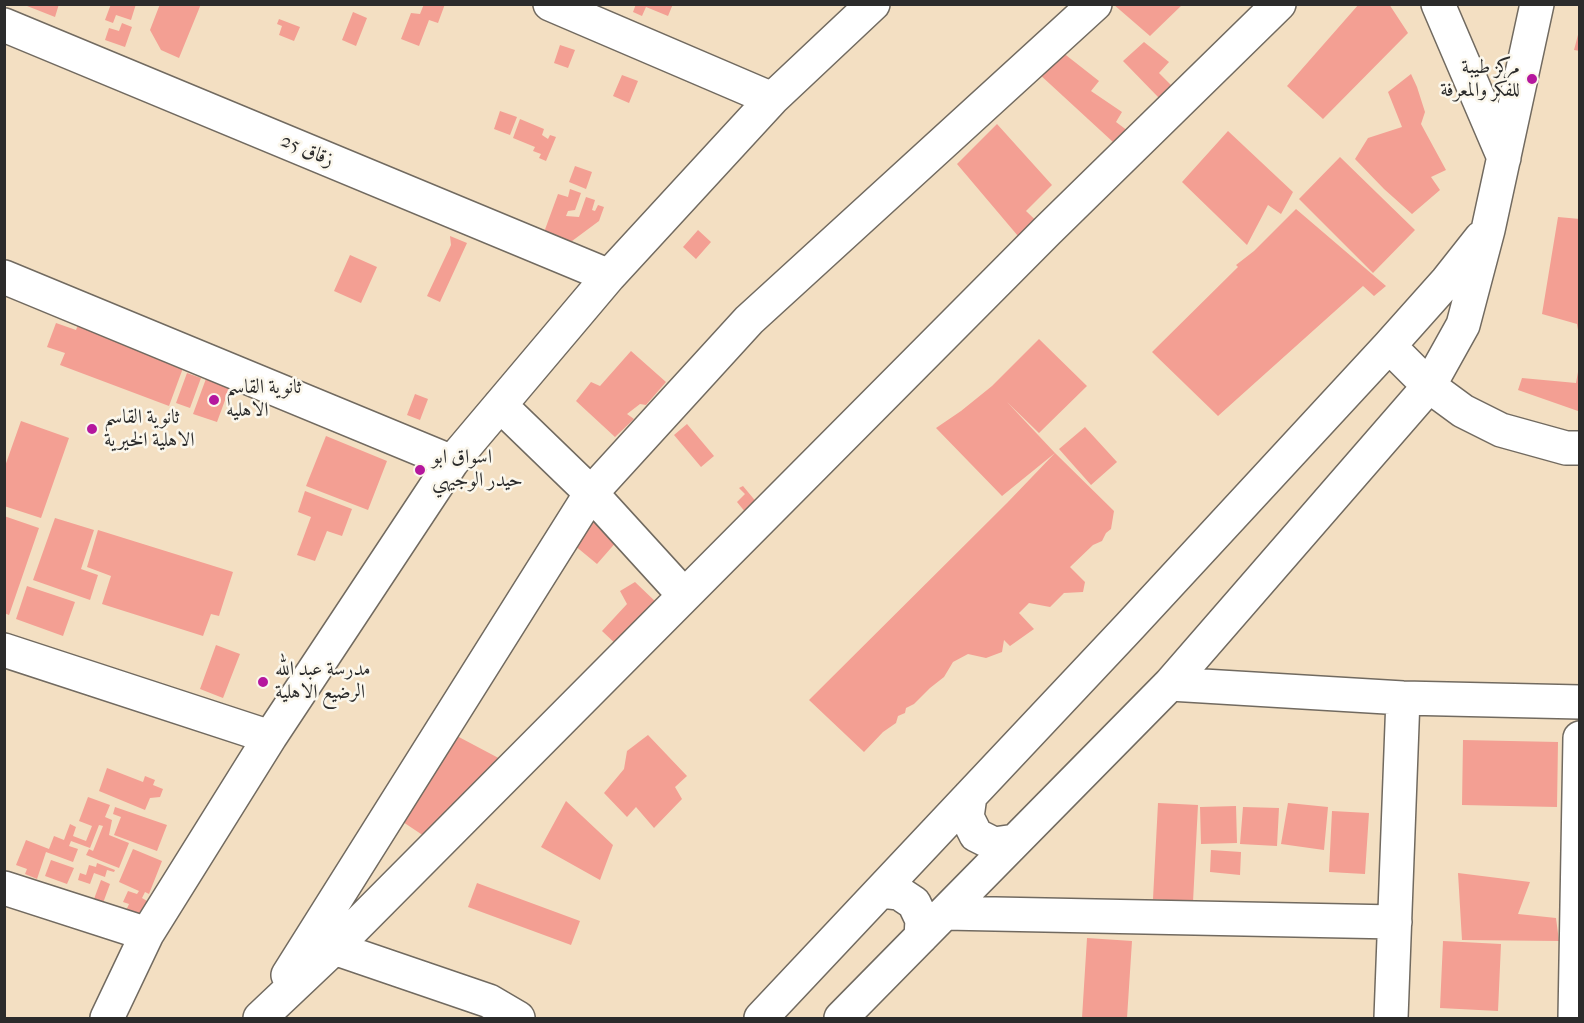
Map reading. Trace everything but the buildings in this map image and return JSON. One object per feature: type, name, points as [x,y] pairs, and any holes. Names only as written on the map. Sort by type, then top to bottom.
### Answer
[{"type":"street","points":[[550,4],[772,99]]},
{"type":"street","points":[[107,1018],[147,934],[270,737],[452,462],[609,276],[772,99],[873,4]]},
{"type":"street","points":[[261,1018],[591,494],[748,320],[1095,4]]},
{"type":"street","points":[[261,1018],[334,948],[1047,231],[1280,4]]},
{"type":"street","points":[[1438,4],[1504,158]]},
{"type":"street","points":[[841,1018],[1170,684],[1429,386],[1463,325],[1488,230],[1538,4]]},
{"type":"street","name":"زقاق 25","points":[[4,25],[609,276]]},
{"type":"street","points":[[761,1018],[1129,627],[1389,346],[1447,281],[1488,230]]},
{"type":"street","points":[[4,277],[452,462]]},
{"type":"street","points":[[1389,346],[1429,386],[1462,411],[1501,430],[1566,448],[1580,448]]},
{"type":"street","points":[[500,405],[591,494],[684,595]]},
{"type":"street","points":[[4,650],[270,737]]},
{"type":"street","points":[[1170,684],[1403,698],[1580,702]]},
{"type":"street","points":[[1391,1018],[1403,698]]},
{"type":"street","points":[[1575,1018],[1580,738]]},
{"type":"street","points":[[970,796],[967,817],[976,835],[994,844],[1015,841]]},
{"type":"street","points":[[4,888],[147,934]]},
{"type":"street","points":[[881,891],[899,893],[914,903],[922,920],[921,937]]},
{"type":"street","points":[[945,913],[1395,922]]},
{"type":"street","points":[[334,948],[489,1001],[518,1018]]},
{"type":"place","name":"مركز طيبة للفكر والمعرفة","points":[[1532,79]]},
{"type":"place","name":"ثانوية القاسم الاهليه","points":[[214,400]]},
{"type":"place","name":"ثانوية القاسم الاهلية الخيرية","points":[[92,429]]},
{"type":"place","name":"اسواق ابو حيدر الوجيهي","points":[[420,470]]},
{"type":"place","name":"مدرسة عبد الله الرضيع الاهلية","points":[[263,682]]}]
